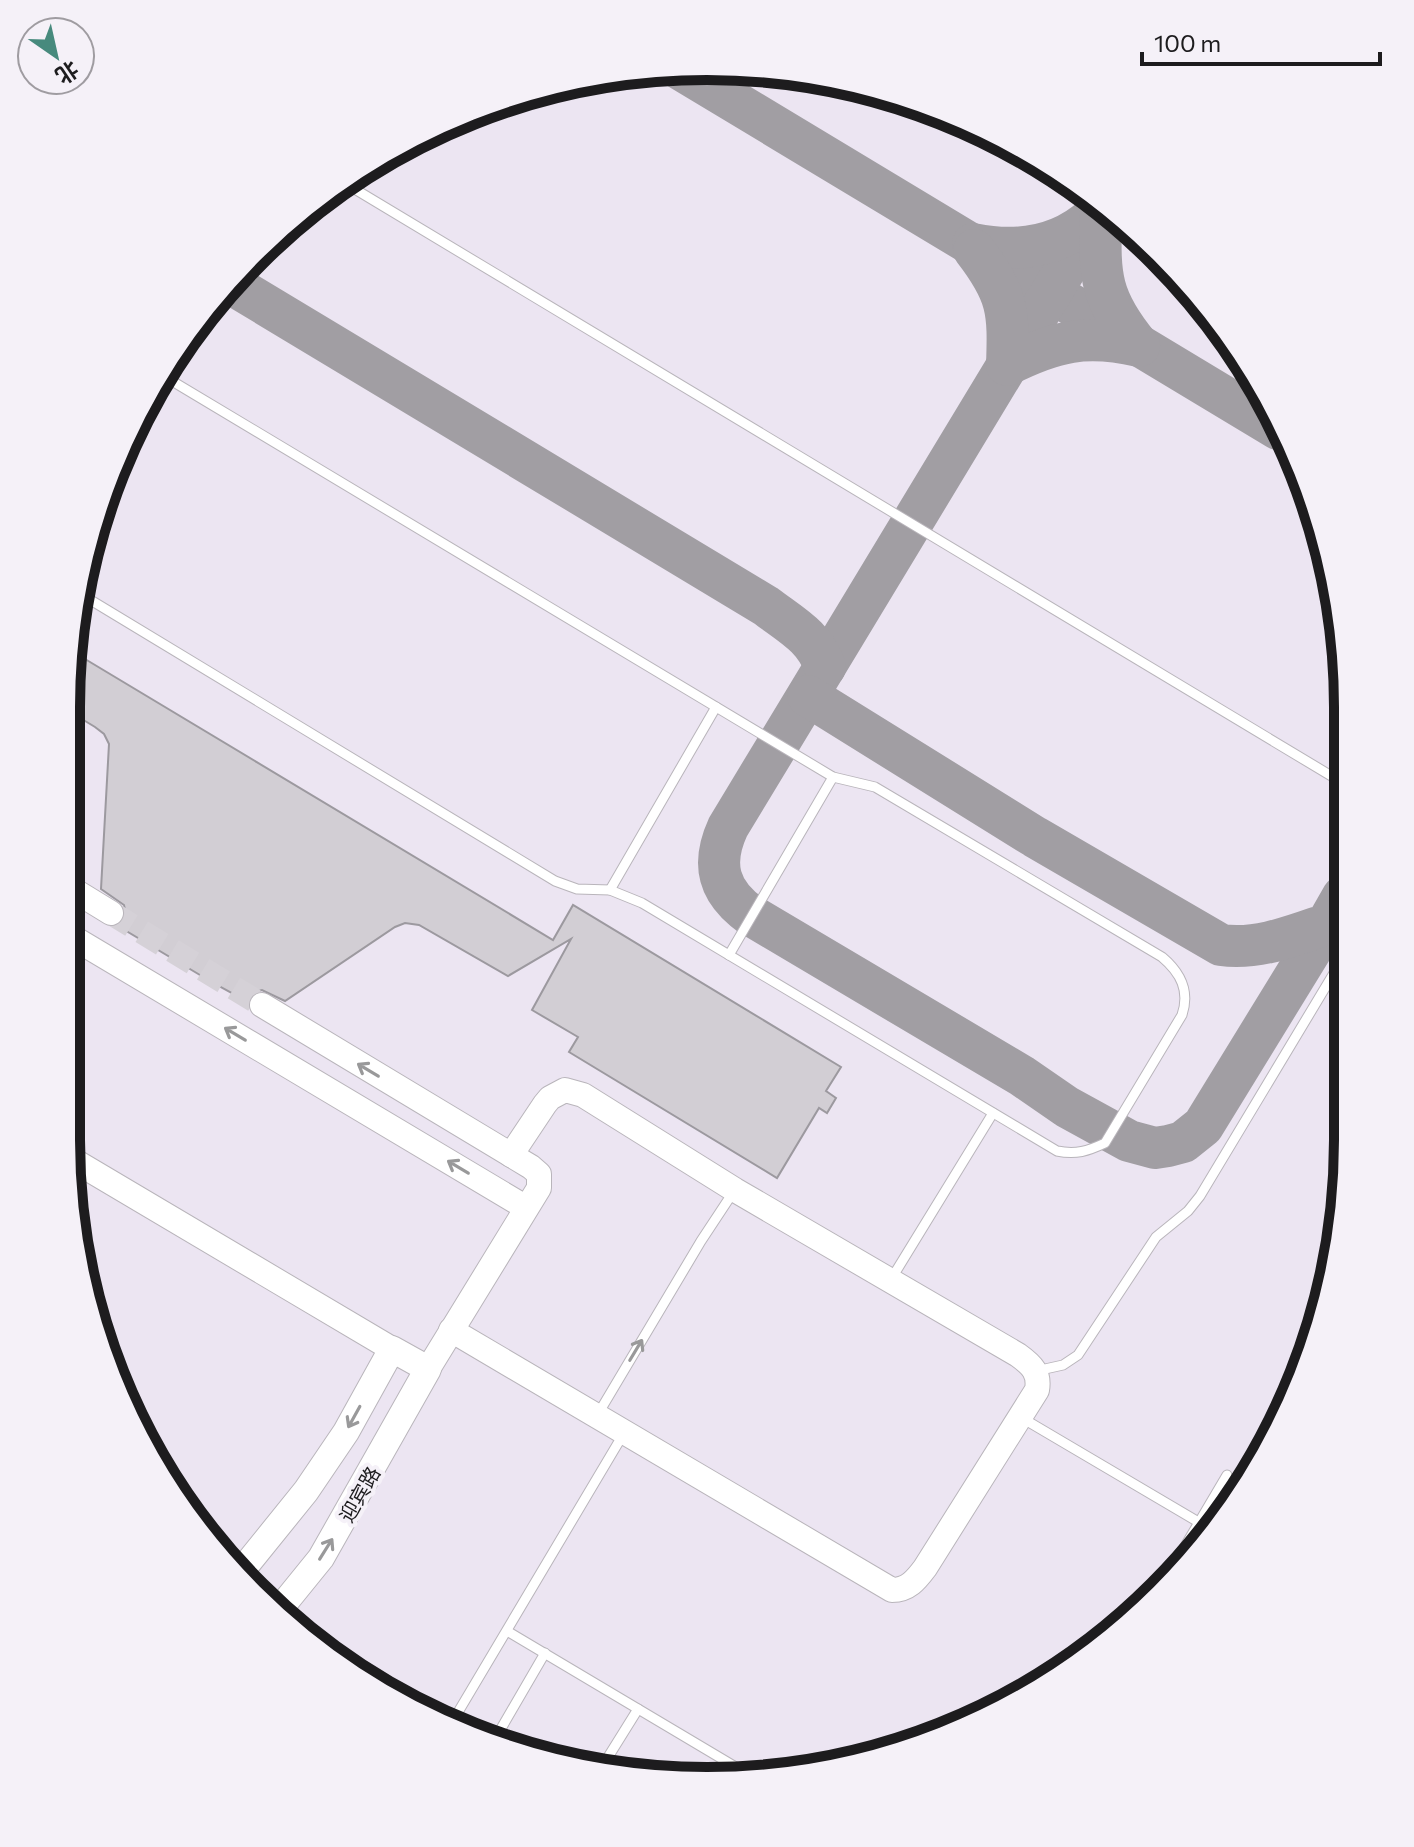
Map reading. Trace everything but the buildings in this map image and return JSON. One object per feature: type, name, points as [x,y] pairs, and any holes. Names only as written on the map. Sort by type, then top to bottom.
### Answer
[{"type":"main road","points":[[247,1565],[270,1538],[346,1432],[392,1349],[428,1369]]},
{"type":"main road","name":"迎宾路","points":[[285,1603],[321,1558],[428,1369]]},
{"type":"street","points":[[80,894],[111,913]]},
{"type":"street","points":[[80,942],[525,1207]]},
{"type":"street","points":[[262,1005],[511,1155],[535,1170],[540,1178],[539,1188],[428,1369]]},
{"type":"street","points":[[451,1330],[874,1581],[897,1590],[909,1585],[925,1568],[1037,1390],[1039,1381],[1036,1371],[1018,1355],[889,1282],[573,1091],[565,1090],[550,1098],[511,1155]]},
{"type":"street","points":[[81,1164],[392,1349]]},
{"type":"lane","points":[[355,189],[1334,778]]},
{"type":"lane","points":[[89,599],[555,881],[577,889],[610,890],[642,903],[1057,1151],[1072,1154],[1105,1143],[1182,1015],[1186,1001],[1184,985],[1173,967],[1162,957],[875,787],[833,777],[172,381]]},
{"type":"lane","points":[[610,890],[716,707]]},
{"type":"lane","points":[[729,955],[833,777]]},
{"type":"lane","points":[[1036,1371],[1063,1365],[1078,1355],[1156,1237],[1188,1211],[1200,1196],[1334,973]]},
{"type":"lane","points":[[889,1282],[993,1113]]},
{"type":"lane","points":[[596,1417],[735,1190]]},
{"type":"lane","points":[[1021,1417],[1202,1525]]},
{"type":"lane","points":[[457,1714],[624,1433]]},
{"type":"lane","points":[[1189,1540],[1227,1475]]},
{"type":"lane","points":[[507,1631],[734,1766]]},
{"type":"lane","points":[[499,1732],[545,1653]]},
{"type":"lane","points":[[607,1759],[638,1709]]},
{"type":"shaded area","points":[[666,81],[748,81],[789,85],[869,101],[909,113],[1020,164],[1089,210],[1120,236],[1150,264],[1204,325],[1250,394],[1286,467],[1313,545],[1329,625],[1334,707],[1333,1181],[1322,1262],[1301,1342],[1250,1454],[1204,1522],[1178,1553],[1150,1583],[1089,1637],[1020,1683],[947,1719],[869,1746],[789,1762],[707,1767],[625,1762],[545,1746],[467,1719],[393,1683],[325,1637],[264,1583],[210,1522],[164,1454],[113,1342],[92,1262],[81,1181],[81,666],[85,625],[101,545],[128,467],[164,393],[186,359],[236,294],[264,264],[325,210],[394,164],[430,145],[505,113],[545,101],[625,85]]},
{"type":"taxiway","points":[[699,80],[1264,421]]},
{"type":"taxiway","points":[[973,244],[1006,248],[1037,245],[1067,235],[1094,216]]},
{"type":"taxiway","points":[[1097,217],[728,827],[720,853],[721,876],[732,897],[752,916],[1022,1076],[1067,1107],[1129,1141],[1155,1148],[1183,1142],[1203,1126],[1327,924]]},
{"type":"taxiway","points":[[974,250],[994,279],[1004,304],[1007,365],[1040,350],[1071,342],[1087,340],[1139,346],[1108,297],[1102,267],[1101,220]]},
{"type":"taxiway","points":[[240,289],[766,606],[809,640],[825,667]]},
{"type":"taxiway","points":[[808,696],[1035,837],[1221,945],[1248,946],[1288,937],[1327,924],[1334,912]]},
{"type":"tunnel","points":[[111,913],[262,1005]]}]
